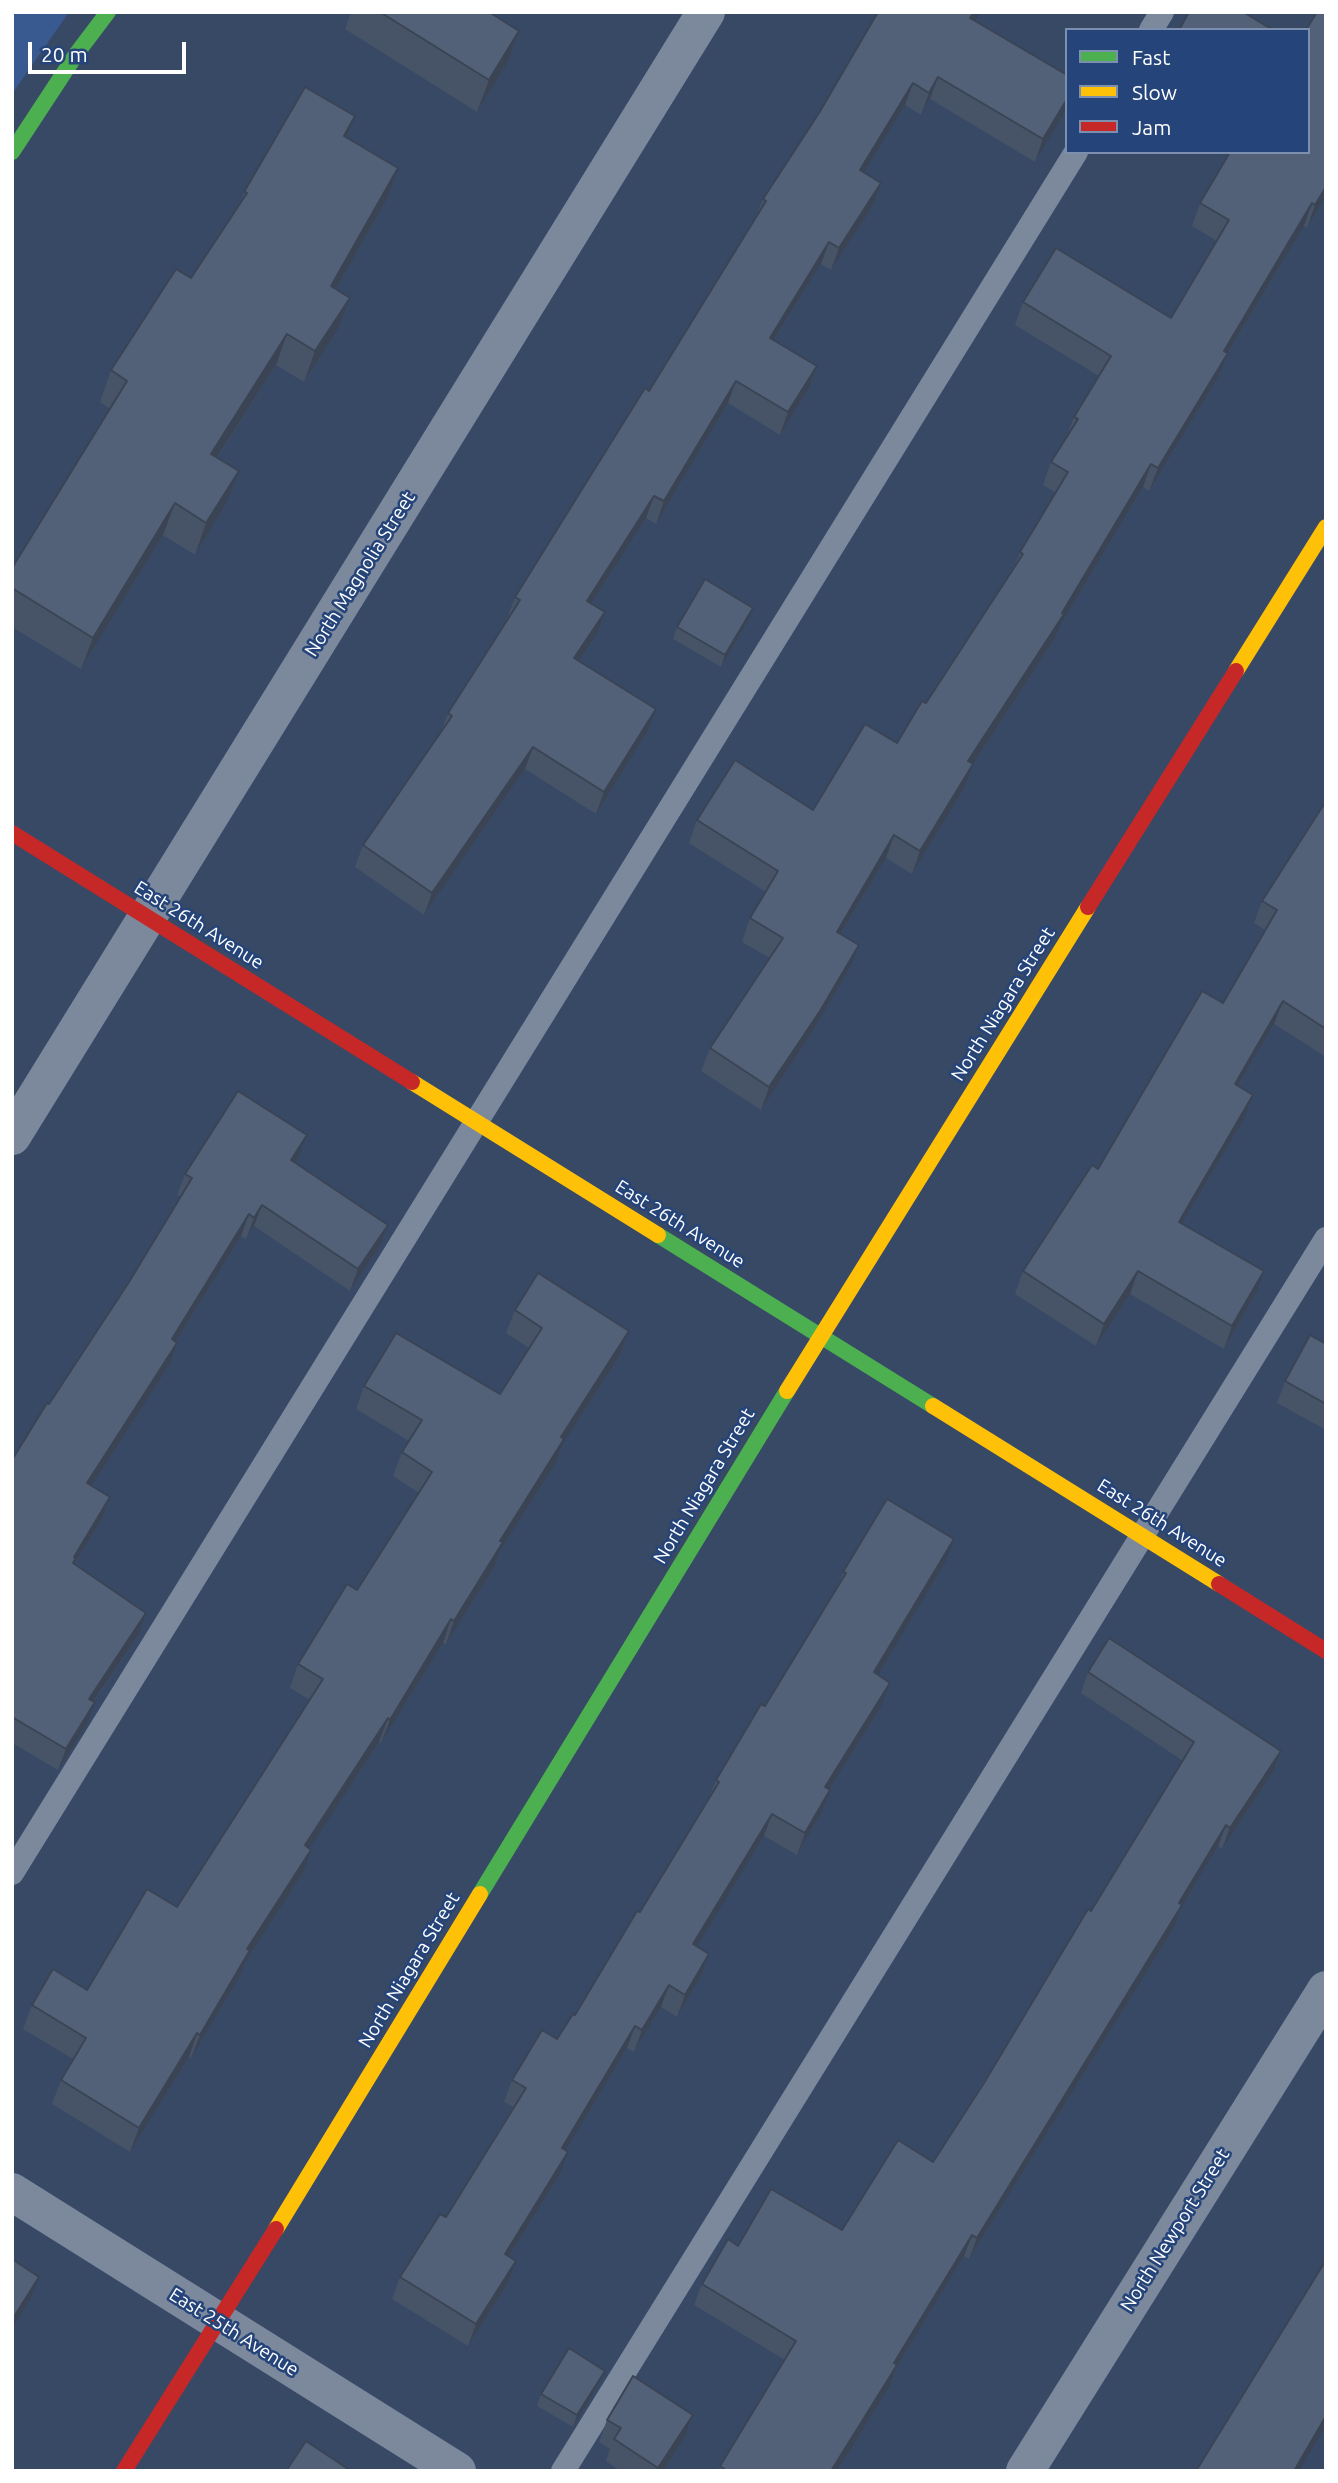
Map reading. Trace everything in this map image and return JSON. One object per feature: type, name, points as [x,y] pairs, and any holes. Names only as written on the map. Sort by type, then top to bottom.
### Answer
[{"type":"street","points":[[12,152],[77,53],[108,12]]},
{"type":"street","name":"North Magnolia Street","points":[[12,1136],[706,12]]},
{"type":"street","name":"North Niagara Street","points":[[124,2471],[219,2322],[820,1336],[1326,527]]},
{"type":"street","name":"East 26th Avenue","points":[[12,833],[1326,1651]]},
{"type":"street","name":"North Newport Street","points":[[1025,2471],[1326,1990]]},
{"type":"street","name":"East 25th Avenue","points":[[12,2192],[457,2471]]},
{"type":"lane","points":[[1152,28],[1162,12]]},
{"type":"lane","points":[[12,1873],[1075,154]]},
{"type":"lane","points":[[563,2471],[1326,1239]]},
{"type":"shaded area","points":[[12,12],[69,12],[12,94]]},
{"type":"building","points":[[380,12],[489,12],[519,31],[489,80]]},
{"type":"building","points":[[878,12],[974,12],[970,18],[1065,74],[1065,102],[1043,139],[938,77],[929,93],[913,83],[860,170],[881,183],[839,248],[829,242],[770,338],[817,366],[788,412],[736,381],[664,501],[654,496],[587,601],[605,612],[574,658],[656,709],[604,792],[533,747],[432,893],[363,845],[452,716],[448,713],[520,600],[515,597],[645,388],[649,391],[766,201],[763,199],[819,113]]},
{"type":"building","points":[[1189,12],[1243,12],[1270,28],[1180,28]]},
{"type":"building","points":[[1317,12],[1326,12],[1326,187],[1315,205],[1312,203],[1224,351],[1228,353],[1158,468],[1151,464],[1062,613],[1064,614],[968,761],[973,764],[920,851],[894,835],[837,932],[859,945],[820,1011],[769,1087],[710,1048],[783,938],[750,918],[778,871],[697,820],[735,760],[813,810],[865,724],[897,743],[922,701],[926,703],[1023,554],[1020,552],[1068,472],[1051,462],[1078,419],[1074,417],[1111,356],[1023,302],[1056,248],[1171,318],[1229,220],[1200,203],[1229,154],[1310,154],[1310,28],[1307,28]]},
{"type":"building","points":[[305,87],[355,116],[344,136],[398,168],[331,286],[350,298],[315,351],[287,334],[211,454],[239,471],[206,523],[175,503],[93,638],[12,588],[12,568],[127,381],[111,370],[176,269],[191,278],[247,193],[244,192]]},
{"type":"building","points":[[705,579],[753,608],[725,655],[677,627]]},
{"type":"building","points":[[1326,801],[1326,1029],[1283,1001],[1235,1084],[1253,1095],[1179,1222],[1264,1271],[1232,1326],[1138,1271],[1104,1324],[1023,1271],[1092,1165],[1098,1169],[1202,991],[1223,1003],[1277,910],[1262,901]]},
{"type":"building","points":[[238,1091],[307,1135],[291,1160],[388,1225],[358,1269],[262,1205],[254,1218],[249,1214],[172,1339],[177,1343],[87,1483],[110,1497],[73,1563],[146,1613],[89,1699],[95,1702],[66,1749],[12,1717],[12,1460],[129,1282],[192,1178],[185,1174]]},
{"type":"building","points":[[538,1273],[629,1331],[561,1437],[564,1439],[454,1621],[451,1619],[390,1720],[388,1718],[305,1845],[311,1850],[247,1949],[250,1950],[200,2035],[197,2033],[139,2128],[61,2080],[86,2038],[32,2005],[53,1969],[87,1990],[147,1889],[177,1907],[323,1679],[298,1664],[347,1584],[357,1590],[432,1472],[402,1452],[422,1420],[364,1386],[396,1333],[500,1394],[542,1328],[515,1310]]},
{"type":"building","points":[[1310,1335],[1326,1344],[1326,1404],[1285,1381]]},
{"type":"building","points":[[887,1499],[954,1539],[874,1672],[890,1683],[825,1787],[830,1790],[805,1833],[772,1814],[693,1944],[709,1954],[685,1995],[669,1985],[642,2030],[635,2026],[562,2148],[568,2152],[505,2254],[516,2261],[476,2324],[400,2277],[440,2214],[446,2217],[526,2088],[512,2080],[542,2030],[557,2039],[573,2014],[575,2015],[719,1782],[716,1780],[761,1704],[765,1706],[846,1573],[843,1572]]},
{"type":"building","points":[[1109,1638],[1281,1751],[1230,1828],[1226,1825],[1179,1903],[1182,1905],[977,2238],[972,2235],[894,2363],[897,2365],[831,2471],[727,2471],[720,2466],[796,2341],[702,2284],[728,2239],[738,2246],[771,2189],[842,2230],[898,2140],[933,2162],[1194,1742],[1088,1672]]},
{"type":"building","points":[[12,2259],[39,2277],[12,2320]]},
{"type":"building","points":[[1326,2260],[1326,2416],[1294,2471],[1196,2471]]},
{"type":"building","points":[[569,2348],[605,2371],[577,2415],[541,2394]]},
{"type":"building","points":[[633,2376],[693,2415],[658,2468],[614,2439],[621,2428],[607,2420]]},
{"type":"building","points":[[306,2441],[351,2471],[286,2471]]},
{"type":"traffic: fast","points":[[12,152],[77,53],[108,12]]},
{"type":"traffic: fast","points":[[658,1235],[933,1406]]},
{"type":"traffic: fast","points":[[480,1894],[787,1391]]},
{"type":"traffic: slow","points":[[1236,671],[1326,527]]},
{"type":"traffic: slow","points":[[787,1391],[1088,907]]},
{"type":"traffic: slow","points":[[412,1082],[658,1235]]},
{"type":"traffic: slow","points":[[933,1406],[1219,1584]]},
{"type":"traffic: slow","points":[[276,2229],[480,1894]]},
{"type":"traffic: jam","points":[[1088,907],[1236,671]]},
{"type":"traffic: jam","points":[[12,833],[412,1082]]},
{"type":"traffic: jam","points":[[1219,1584],[1326,1651]]},
{"type":"traffic: jam","points":[[124,2471],[276,2229]]}]
